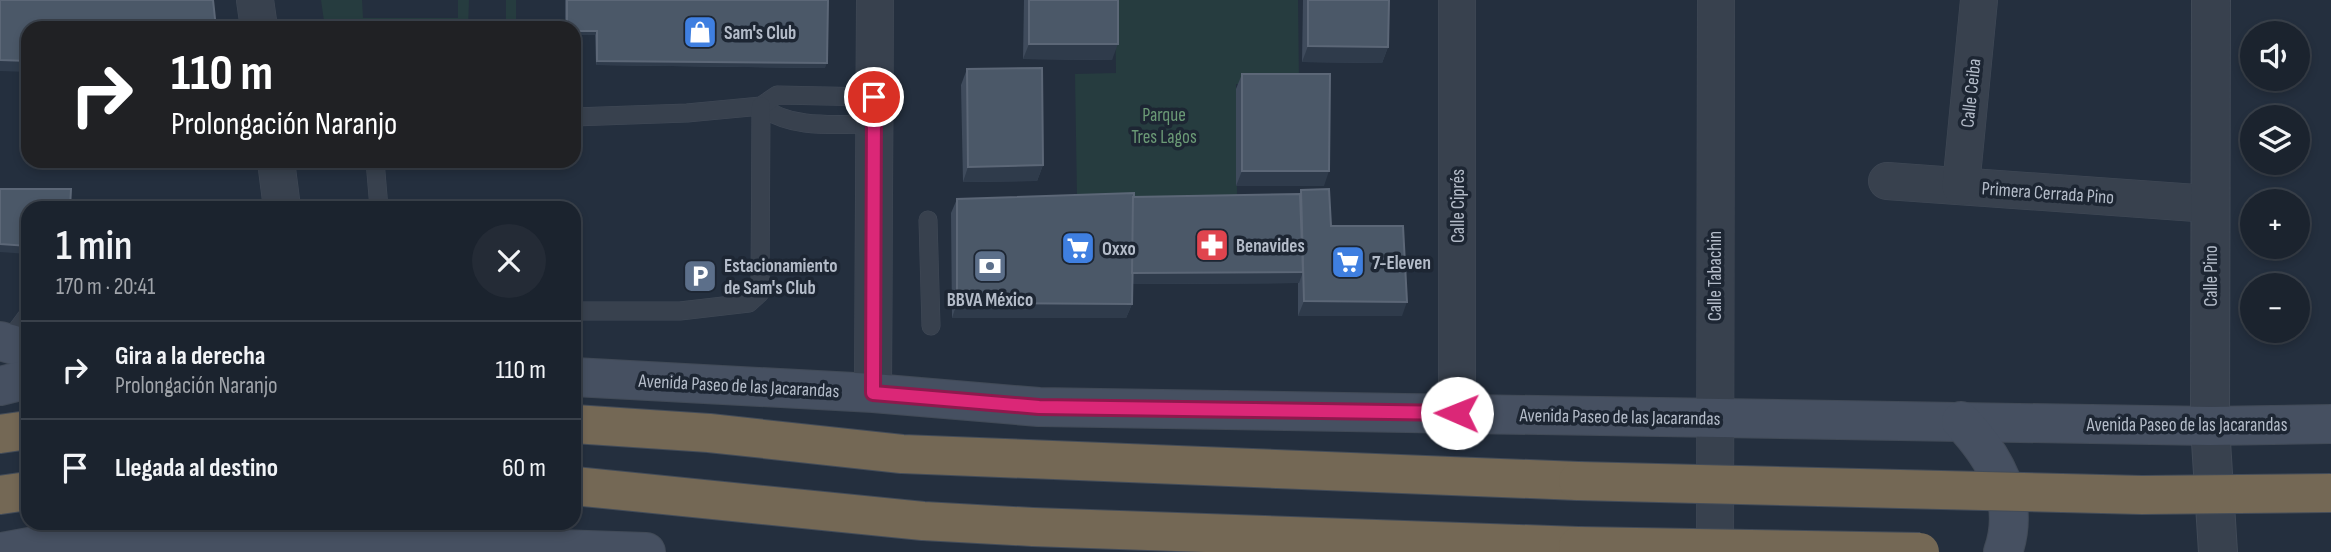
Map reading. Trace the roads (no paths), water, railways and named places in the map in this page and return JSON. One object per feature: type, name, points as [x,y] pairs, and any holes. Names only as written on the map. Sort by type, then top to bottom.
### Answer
[{"type":"highway","points":[[581,424],[709,433],[915,455],[1578,481],[2141,495],[2331,494]]},
{"type":"highway","points":[[0,434],[21,431]]},
{"type":"highway","points":[[581,487],[923,521],[1006,526],[1578,546],[1920,552]]},
{"type":"highway","points":[[0,495],[21,492]]},
{"type":"main road","name":"Avenida Paseo de las Jacarandas","points":[[581,377],[873,393],[1039,407],[2210,426],[2331,424]]},
{"type":"main road","points":[[0,386],[21,381]]},
{"type":"main road","points":[[1961,421],[1996,465],[2005,489],[2009,516],[2003,552]]},
{"type":"main road","points":[[18,549],[218,537],[646,552]]},
{"type":"street","points":[[255,0],[258,21]]},
{"type":"street","points":[[873,393],[875,0]]},
{"type":"street","name":"Calle Ciprés","points":[[1457,0],[1457,413]]},
{"type":"street","name":"Calle Tabachin","points":[[1715,552],[1713,417],[1716,0]]},
{"type":"street","name":"Calle Ceiba","points":[[1961,186],[1979,0]]},
{"type":"street","name":"Calle Pino","points":[[2211,0],[2210,426],[2218,552]]},
{"type":"street","points":[[277,168],[281,201]]},
{"type":"street","name":"Primera Cerrada Pino","points":[[1886,181],[2210,204]]},
{"type":"lane","points":[[581,117],[687,113],[761,106],[777,95],[874,110]]},
{"type":"lane","points":[[761,106],[773,116],[825,124],[874,110]]},
{"type":"lane","points":[[581,311],[680,311],[748,303],[760,293],[761,106]]},
{"type":"lane","points":[[376,168],[378,201]]},
{"type":"lane","points":[[928,220],[931,326]]},
{"type":"place","name":"Sam's Club","points":[[700,32]]},
{"type":"place","name":"Benavides","points":[[1212,245]]},
{"type":"place","name":"Oxxo","points":[[1078,248]]},
{"type":"place","name":"7-Eleven","points":[[1348,262]]},
{"type":"place","name":"BBVA México","points":[[990,266]]},
{"type":"place","name":"Estacionamiento de Sam's Club","points":[[700,276]]},
{"type":"park label","name":"Parque Tres Lagos","points":[[1164,125]]}]
